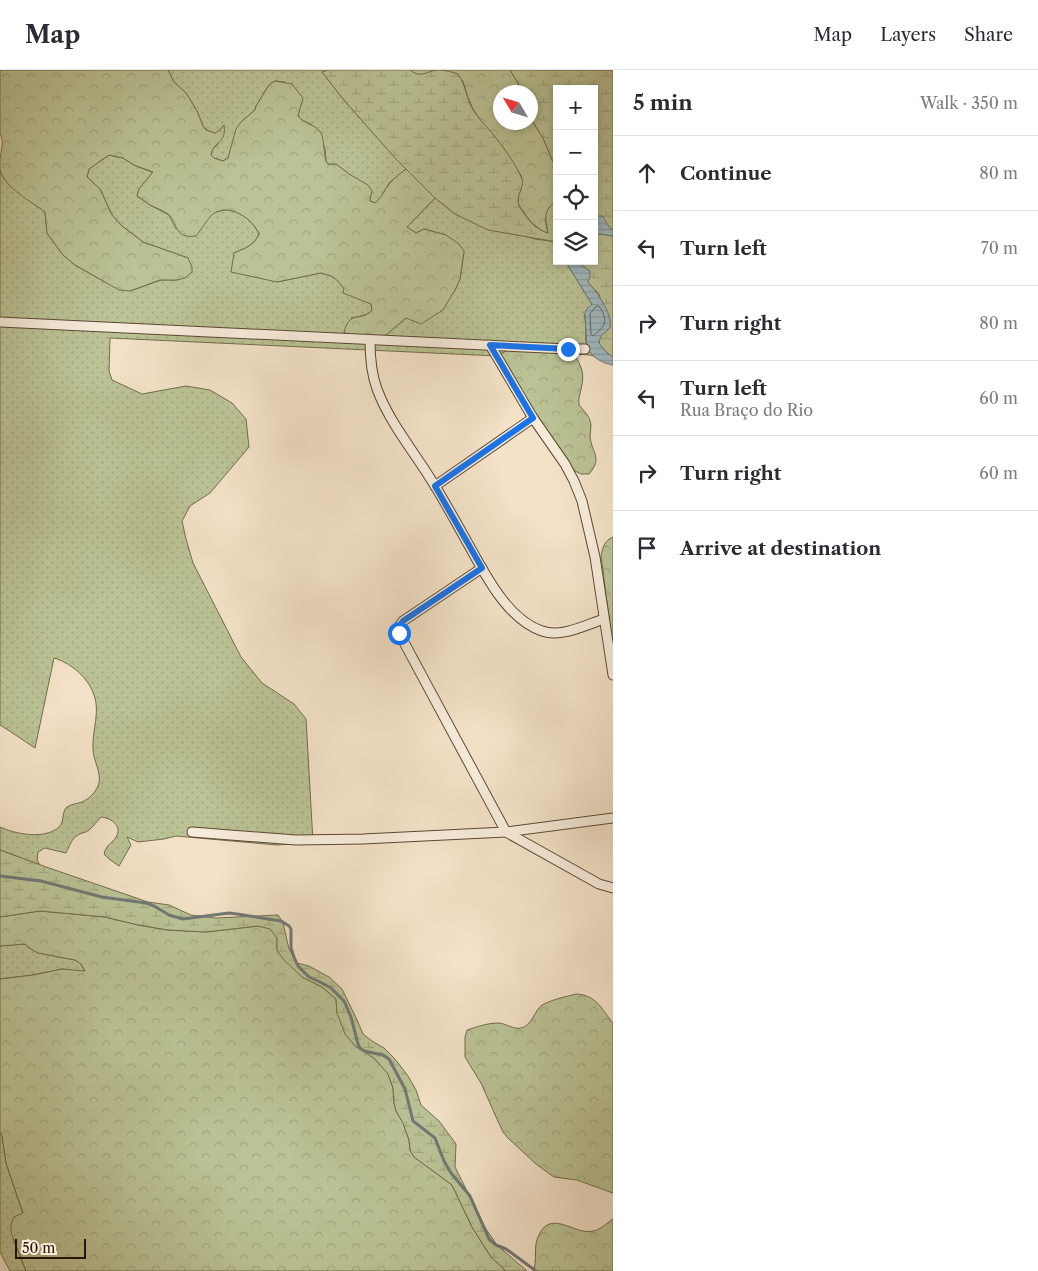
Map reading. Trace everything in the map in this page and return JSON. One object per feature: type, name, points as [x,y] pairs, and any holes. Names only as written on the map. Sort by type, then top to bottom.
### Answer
[{"type":"street","points":[[0,322],[585,349]]},
{"type":"street","points":[[370,340],[370,356],[376,388],[396,426],[435,486],[497,593],[520,619],[542,631],[561,633],[604,619]]},
{"type":"street","points":[[490,345],[533,418],[565,464],[582,501],[595,557],[613,675]]},
{"type":"street","points":[[435,486],[533,418]]},
{"type":"street","points":[[482,568],[403,621],[400,625],[399,633],[506,832],[591,880],[613,888]]},
{"type":"street","points":[[192,832],[296,840],[363,839],[506,832],[613,818]]},
{"type":"green space","points":[[0,70],[168,70],[174,82],[186,93],[206,130],[215,133],[224,125],[224,136],[214,147],[211,155],[223,161],[228,158],[236,129],[255,110],[269,85],[275,81],[292,84],[303,98],[298,116],[321,133],[326,162],[328,164],[336,164],[368,185],[372,191],[370,201],[375,203],[392,181],[406,169],[435,198],[407,227],[416,233],[424,229],[446,235],[459,244],[464,251],[460,279],[455,290],[443,310],[421,324],[406,318],[386,335],[368,339],[353,338],[344,332],[346,325],[353,318],[368,314],[372,310],[371,304],[343,293],[344,289],[338,281],[331,276],[321,273],[277,282],[231,272],[234,253],[252,244],[259,234],[252,223],[233,211],[219,211],[211,216],[196,236],[183,235],[168,214],[137,196],[139,189],[153,172],[134,165],[123,158],[109,155],[89,169],[87,177],[100,189],[112,215],[122,226],[143,242],[188,258],[192,267],[192,272],[185,278],[160,280],[130,291],[119,290],[75,265],[63,255],[47,233],[45,212],[12,188],[2,176],[0,169],[2,144],[0,134]]},
{"type":"green space","points":[[168,70],[328,70],[323,73],[343,99],[406,169],[389,183],[380,199],[375,203],[370,201],[371,191],[336,164],[327,163],[324,147],[315,129],[311,124],[300,119],[285,82],[275,81],[269,85],[255,110],[241,122],[228,158],[223,161],[214,158],[211,155],[212,150],[218,144],[224,125],[215,134],[207,130],[203,126],[197,111],[186,93],[174,82]]},
{"type":"green space","points":[[328,70],[410,70],[421,74],[438,70],[458,74],[473,110],[501,144],[522,179],[523,182],[518,198],[521,210],[535,226],[548,233],[546,216],[549,208],[553,204],[553,241],[488,230],[455,214],[435,198],[395,158],[322,72]]},
{"type":"green space","points":[[410,70],[510,70],[519,85],[493,85],[493,130],[538,130],[543,138],[553,162],[553,207],[545,219],[548,234],[531,222],[518,204],[521,176],[500,144],[473,109],[463,81],[415,74]]},
{"type":"green space","points":[[510,70],[613,70],[613,230],[602,217],[598,217],[598,85],[553,85],[553,162],[538,130],[538,85],[519,85]]},
{"type":"green space","points":[[109,155],[123,158],[134,165],[154,173],[139,189],[137,196],[169,215],[176,229],[225,210],[240,214],[249,221],[259,234],[252,244],[234,253],[277,282],[320,273],[332,276],[339,281],[344,289],[371,304],[372,310],[368,314],[351,318],[386,335],[406,318],[449,299],[460,279],[464,252],[446,235],[424,229],[416,233],[407,227],[435,198],[455,214],[535,239],[553,241],[553,265],[568,265],[592,304],[584,316],[587,347],[594,356],[509,350],[497,356],[110,338],[109,371],[112,380],[142,394],[186,386],[210,390],[232,403],[246,419],[249,447],[210,493],[190,506],[182,521],[193,563],[241,657],[262,683],[294,704],[306,719],[313,842],[277,845],[176,836],[138,842],[127,837],[131,845],[119,866],[104,854],[118,833],[117,826],[109,819],[101,817],[88,831],[74,838],[66,853],[45,848],[38,852],[37,860],[40,865],[0,850],[0,827],[22,834],[38,835],[53,831],[59,827],[67,807],[85,801],[93,793],[98,786],[99,772],[93,754],[96,721],[94,695],[87,681],[75,669],[61,661],[54,658],[35,748],[0,725],[0,170],[4,179],[45,212],[47,233],[63,255],[75,265],[103,281],[130,291],[161,280],[177,280],[188,258],[143,242],[122,226],[112,215],[100,189],[87,177],[89,169]]},
{"type":"green space","points":[[598,234],[613,236],[613,357],[599,344],[600,336],[608,330],[599,294],[587,282],[590,276],[582,265],[598,265]]},
{"type":"green space","points":[[508,350],[574,354],[583,375],[579,405],[591,425],[590,437],[596,456],[595,464],[589,474],[581,474],[575,471],[544,434],[497,356]]},
{"type":"green space","points":[[613,537],[613,649],[601,556],[606,542]]},
{"type":"green space","points":[[0,850],[148,902],[169,905],[191,915],[216,918],[278,915],[283,923],[289,949],[297,963],[309,966],[329,977],[342,989],[363,1034],[384,1048],[395,1059],[416,1090],[421,1105],[439,1121],[456,1144],[455,1167],[486,1229],[497,1245],[527,1271],[506,1271],[491,1257],[472,1227],[452,1185],[414,1157],[410,1150],[409,1140],[403,1123],[396,1111],[393,1088],[388,1074],[374,1058],[355,1046],[345,1034],[337,1013],[336,999],[322,987],[302,977],[284,960],[277,950],[277,938],[270,929],[258,926],[206,932],[168,930],[105,917],[40,911],[0,917]]},
{"type":"green space","points":[[40,911],[105,917],[168,930],[206,932],[258,926],[270,928],[277,938],[277,950],[302,977],[322,987],[336,999],[337,1013],[355,1046],[374,1058],[388,1074],[393,1088],[396,1111],[403,1123],[409,1140],[410,1150],[414,1157],[452,1185],[472,1227],[491,1257],[506,1271],[26,1271],[11,1232],[11,1224],[14,1217],[23,1213],[6,1163],[0,1132],[0,979],[62,969],[85,971],[81,964],[75,960],[38,953],[25,944],[0,946],[0,917]]},
{"type":"green space","points":[[25,944],[38,953],[75,960],[81,964],[85,972],[62,969],[0,979],[0,946]]},
{"type":"green space","points":[[576,994],[594,1000],[613,1023],[613,1193],[577,1180],[554,1177],[536,1164],[503,1132],[481,1083],[465,1057],[467,1030],[486,1024],[498,1023],[515,1028],[525,1027],[542,1005]]},
{"type":"green space","points":[[0,1132],[6,1163],[23,1214],[13,1239],[26,1271],[10,1271],[0,1252]]},
{"type":"green space","points":[[613,1219],[613,1271],[533,1271],[538,1237],[543,1228],[549,1224],[556,1223],[578,1230],[593,1231],[601,1228]]},
{"type":"water","points":[[598,216],[602,216],[613,230],[613,236],[598,234]]},
{"type":"water","points":[[568,265],[582,265],[590,271],[588,282],[603,303],[610,322],[610,327],[602,335],[599,343],[613,357],[613,365],[598,360],[587,348],[585,313],[592,304]]},
{"type":"waterway","points":[[0,876],[41,881],[102,897],[146,903],[169,915],[183,919],[229,913],[281,921],[289,926],[291,929],[291,948],[298,966],[309,977],[331,988],[344,1001],[360,1048],[364,1051],[383,1055],[389,1059],[405,1089],[413,1121],[435,1138],[451,1173],[470,1196],[489,1239],[536,1271]]},
{"type":"route","points":[[399,633],[400,625],[403,621],[482,568],[435,486],[533,418],[490,345],[568,349]]}]
